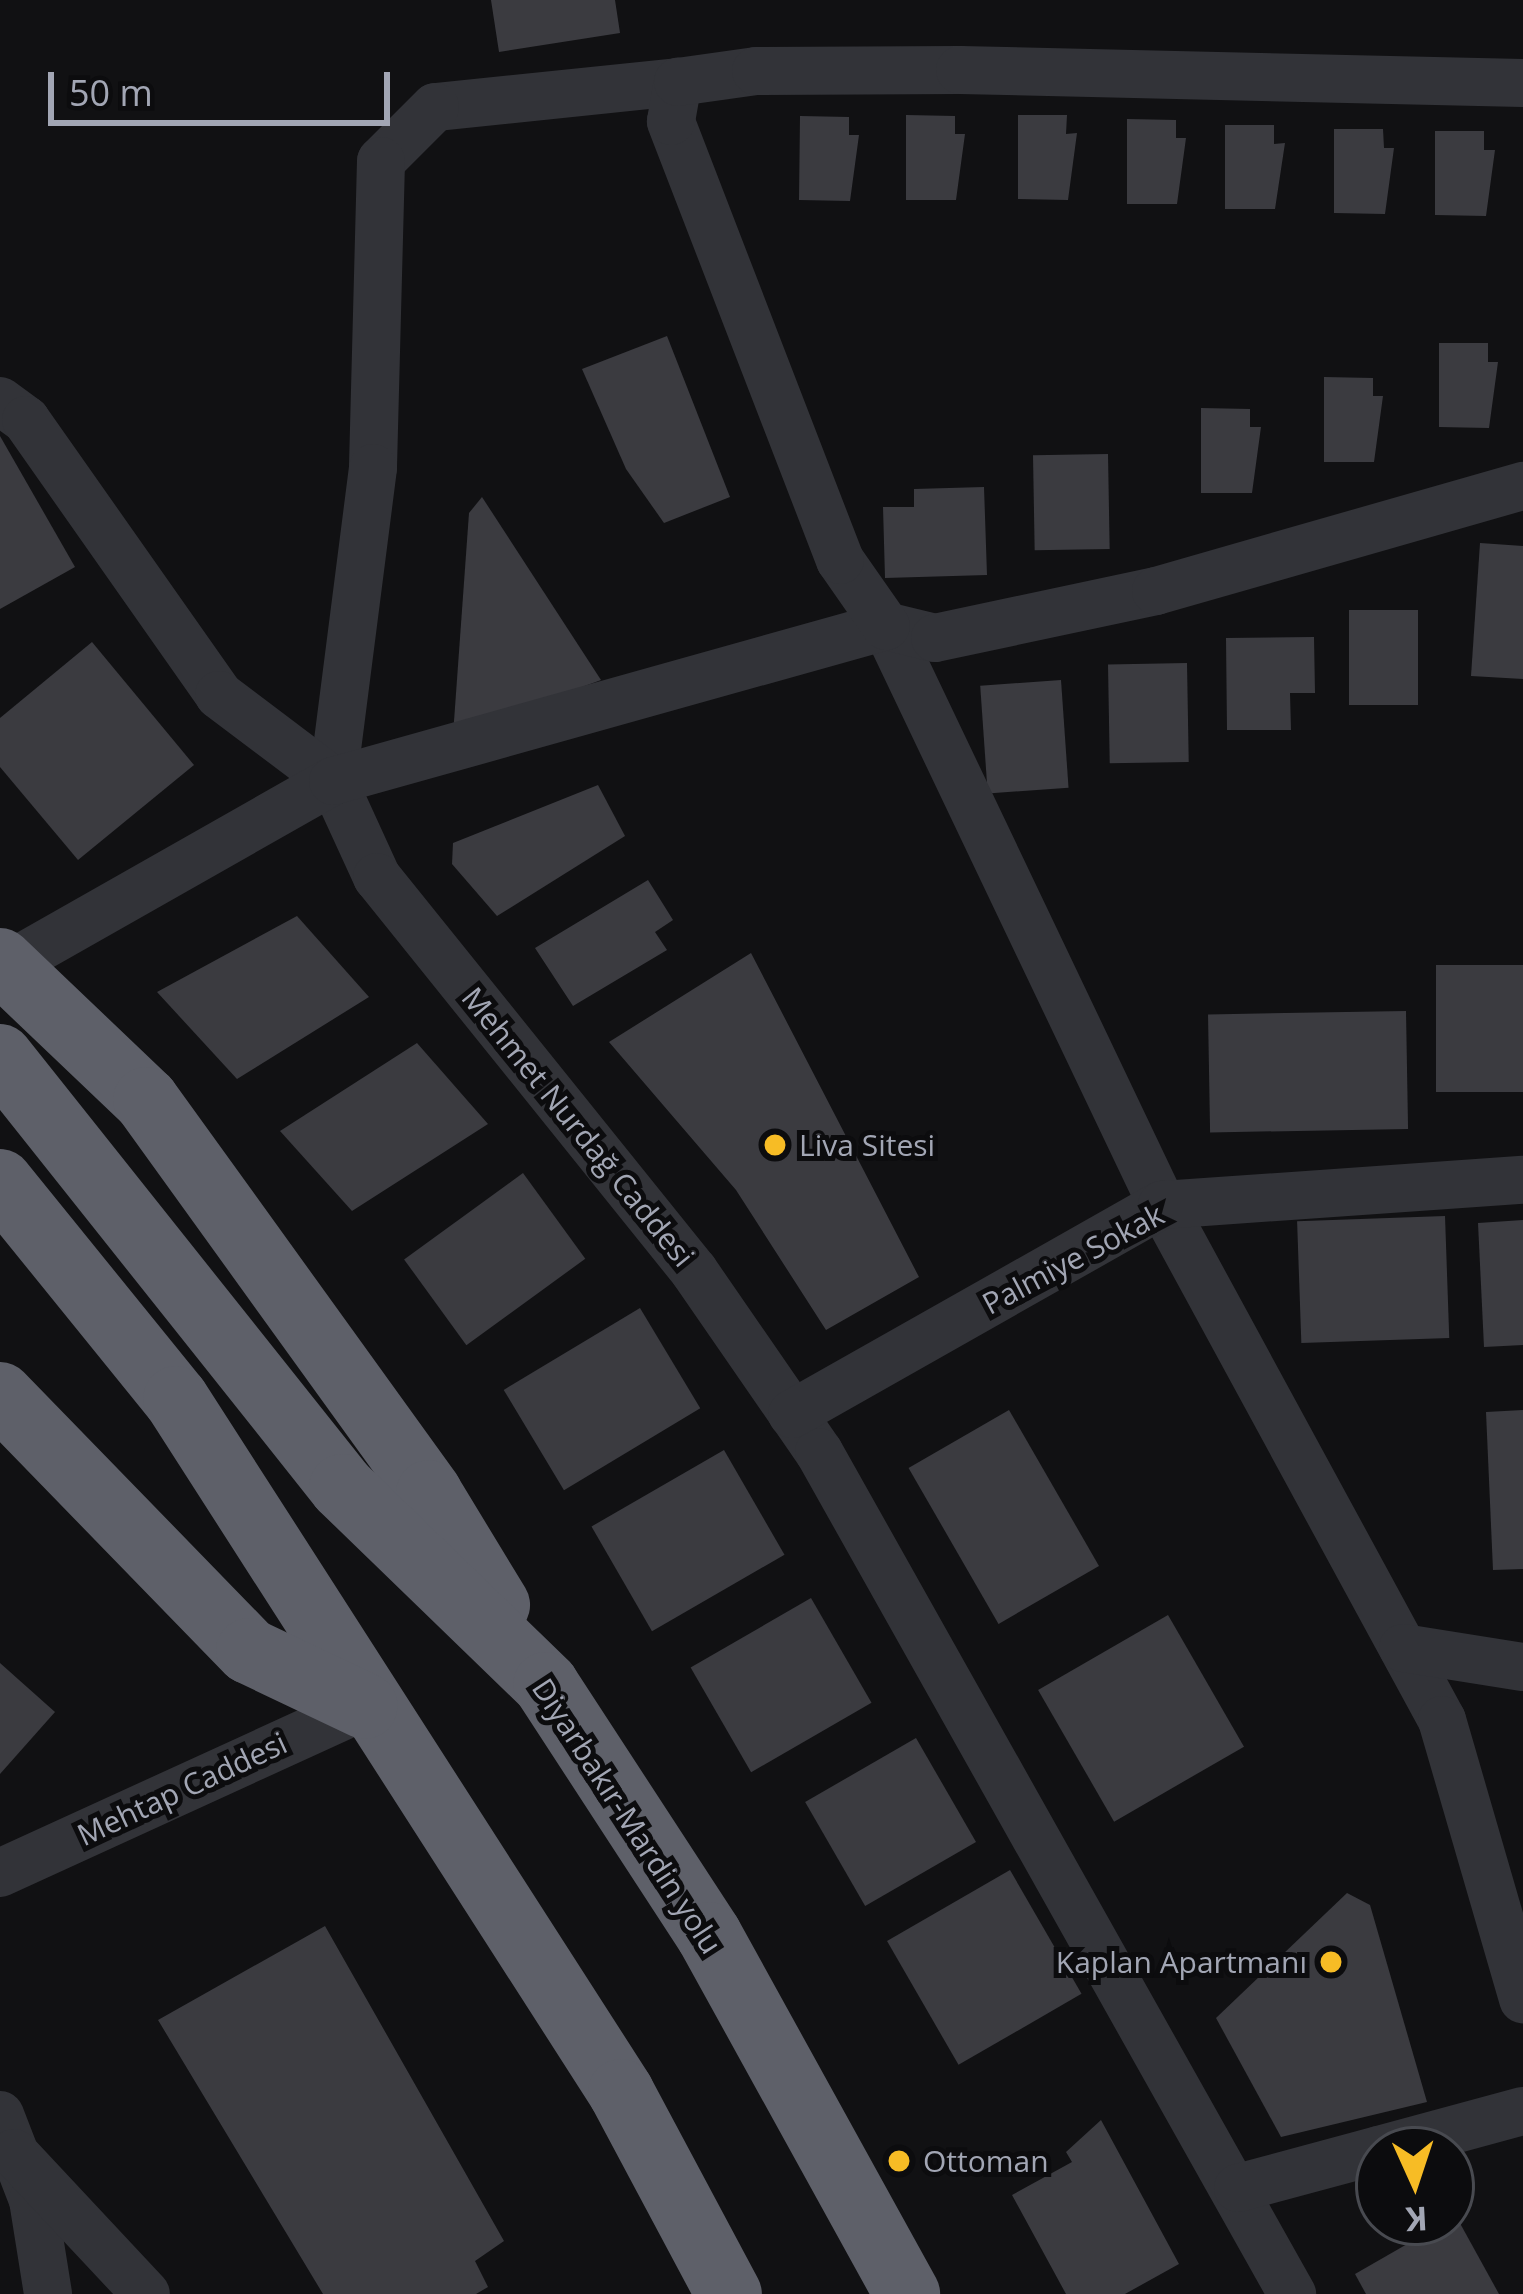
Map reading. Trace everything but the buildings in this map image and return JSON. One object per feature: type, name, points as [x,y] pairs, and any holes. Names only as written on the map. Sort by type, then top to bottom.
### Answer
[{"type":"highway","points":[[4,964],[146,1100],[429,1493],[546,1685]]},
{"type":"highway","name":"Diyarbakır-Mardin yolu","points":[[0,1057],[342,1487],[546,1685],[709,1935],[907,2294]]},
{"type":"highway","points":[[0,1182],[176,1400],[365,1706],[621,2092],[729,2294]]},
{"type":"highway","points":[[0,1395],[250,1651],[365,1706]]},
{"type":"street","points":[[333,781],[373,468],[381,161],[436,107],[756,71],[960,70],[1523,83]]},
{"type":"street","points":[[678,82],[671,121],[840,560],[886,626],[1162,1205],[1442,1720],[1523,1999]]},
{"type":"street","points":[[0,401],[26,420],[219,694],[333,781]]},
{"type":"street","points":[[4,964],[333,781],[886,626],[935,638],[1156,591],[1523,486]]},
{"type":"street","name":"Mehmet Nurdağ Caddesi","points":[[333,781],[376,877],[694,1270],[792,1414],[1238,2188],[1292,2294]]},
{"type":"street","name":"Palmiye Sokak","points":[[792,1414],[1162,1205],[1523,1180]]},
{"type":"street","points":[[1403,1648],[1523,1667]]},
{"type":"street","name":"Mehtap Caddesi","points":[[0,1873],[365,1706]]},
{"type":"street","points":[[1468,2126],[1523,2111]]},
{"type":"street","points":[[7,2134],[48,2294]]},
{"type":"street","points":[[7,2134],[146,2294]]},
{"type":"street","points":[[1238,2188],[1355,2156]]},
{"type":"place","name":"Liva Sitesi","points":[[775,1145]]},
{"type":"place","name":"Kaplan Apartmanı","points":[[1331,1962]]},
{"type":"place","name":"Ottoman","points":[[899,2161]]}]
